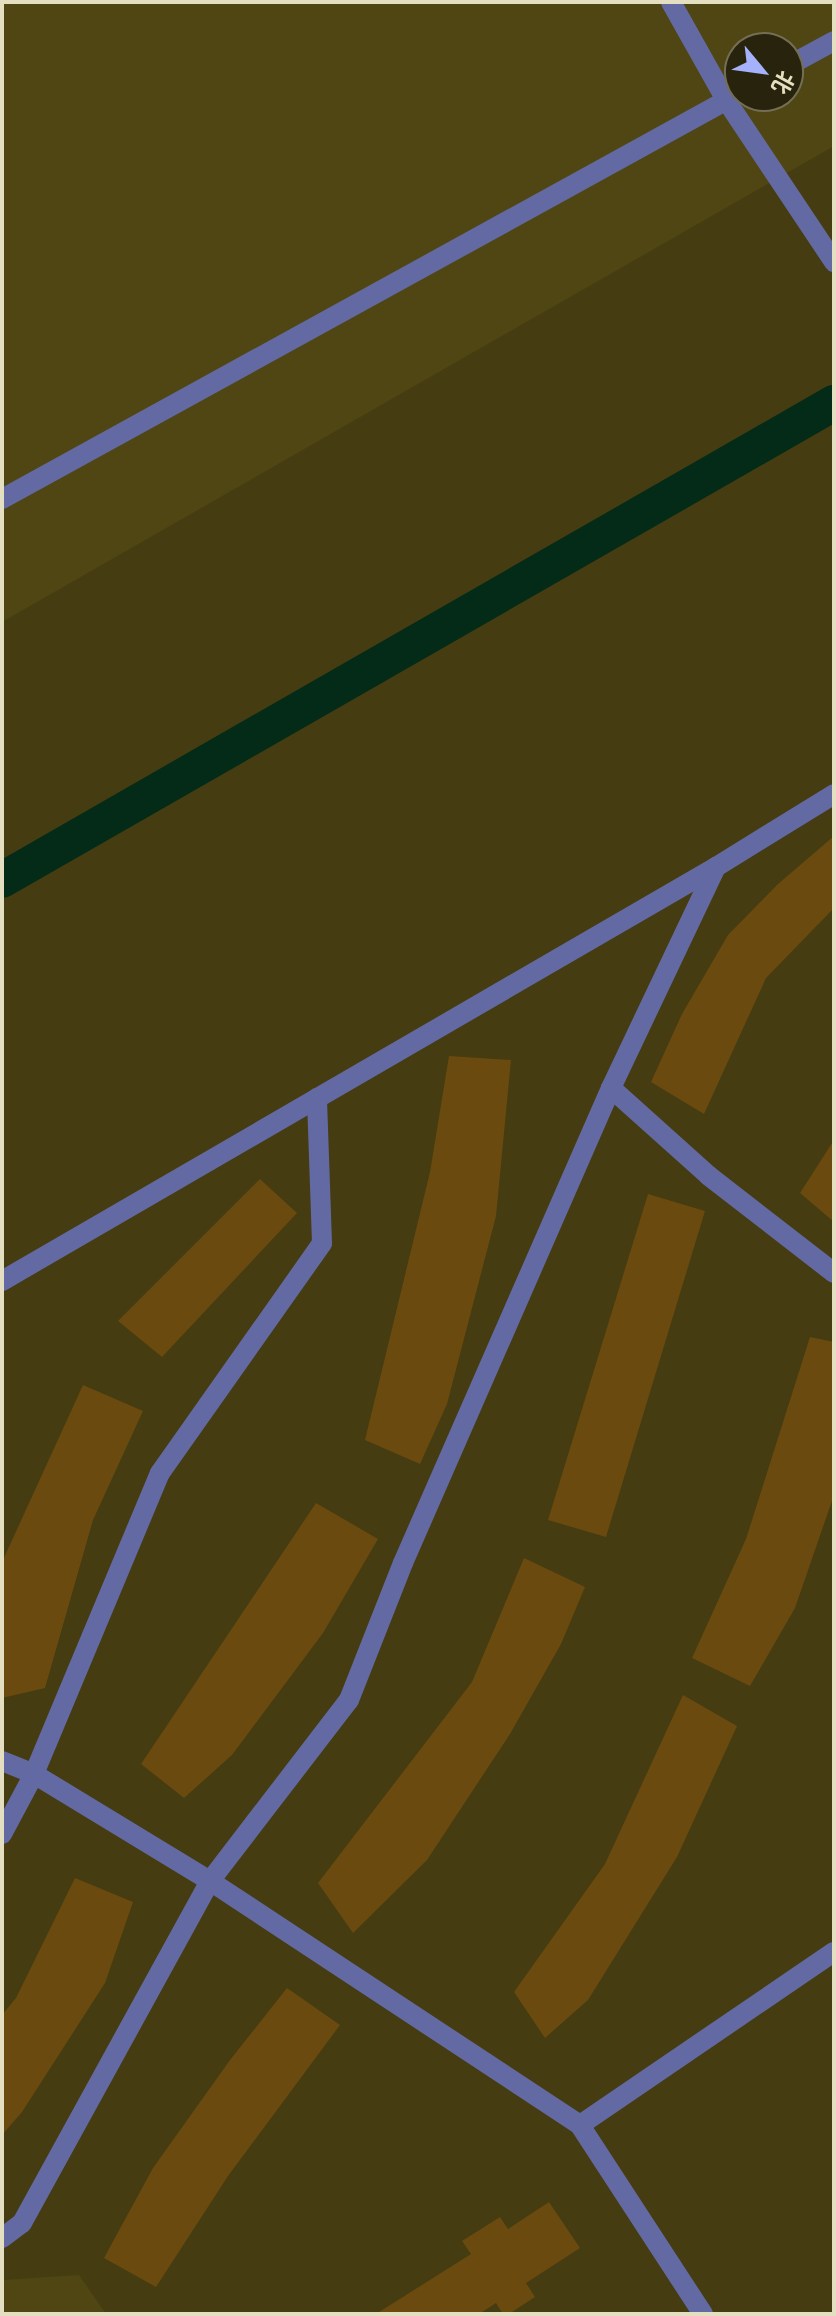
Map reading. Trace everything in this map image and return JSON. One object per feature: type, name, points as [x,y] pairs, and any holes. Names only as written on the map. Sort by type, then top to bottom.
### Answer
[{"type":"street","points":[[671,2],[724,82]]},
{"type":"street","points":[[804,57],[834,41]]},
{"type":"street","points":[[2,499],[724,101]]},
{"type":"street","points":[[743,112],[834,262]]},
{"type":"street","points":[[2,1281],[716,867],[834,794]]},
{"type":"street","points":[[2,2238],[22,2223],[210,1881],[349,1700],[403,1563],[611,1088],[716,867]]},
{"type":"street","points":[[611,1088],[709,1176],[834,1273]]},
{"type":"street","points":[[2,1834],[34,1774],[160,1473],[322,1243],[317,1098]]},
{"type":"street","points":[[2,1761],[34,1774],[210,1881],[580,2125],[703,2314]]},
{"type":"street","points":[[580,2125],[834,1952]]},
{"type":"shaded area","points":[[2,2],[834,2],[834,146],[2,622]]},
{"type":"shaded area","points":[[79,2275],[106,2314],[2,2314],[2,2280]]},
{"type":"building","points":[[834,836],[834,908],[766,978],[704,1114],[651,1082],[682,1014],[728,935],[778,884]]},
{"type":"building","points":[[449,1056],[511,1060],[496,1216],[447,1404],[420,1464],[365,1440],[430,1172]]},
{"type":"building","points":[[834,1140],[834,1222],[800,1193]]},
{"type":"building","points":[[260,1179],[297,1213],[162,1357],[118,1321]]},
{"type":"building","points":[[648,1194],[705,1211],[606,1537],[548,1520]]},
{"type":"building","points":[[810,1337],[834,1342],[834,1495],[795,1608],[750,1686],[692,1658],[746,1539]]},
{"type":"building","points":[[83,1385],[143,1411],[93,1520],[45,1688],[2,1698],[3,1560]]},
{"type":"building","points":[[316,1503],[378,1539],[323,1633],[232,1755],[184,1798],[141,1764]]},
{"type":"building","points":[[524,1558],[585,1587],[561,1644],[510,1734],[427,1860],[353,1933],[318,1883],[472,1682]]},
{"type":"building","points":[[683,1695],[737,1726],[677,1857],[588,2000],[545,2038],[514,1992],[605,1864]]},
{"type":"building","points":[[75,1878],[133,1902],[105,1983],[22,2112],[2,2135],[2,2015],[16,1998]]},
{"type":"building","points":[[287,1988],[340,2025],[228,2176],[156,2287],[104,2258],[153,2168],[230,2060]]},
{"type":"building","points":[[549,2202],[580,2248],[526,2283],[535,2297],[509,2314],[503,2314],[496,2303],[479,2314],[376,2314],[471,2254],[462,2241],[500,2217],[508,2229]]},
{"type":"waterway","points":[[2,880],[834,403]]}]
